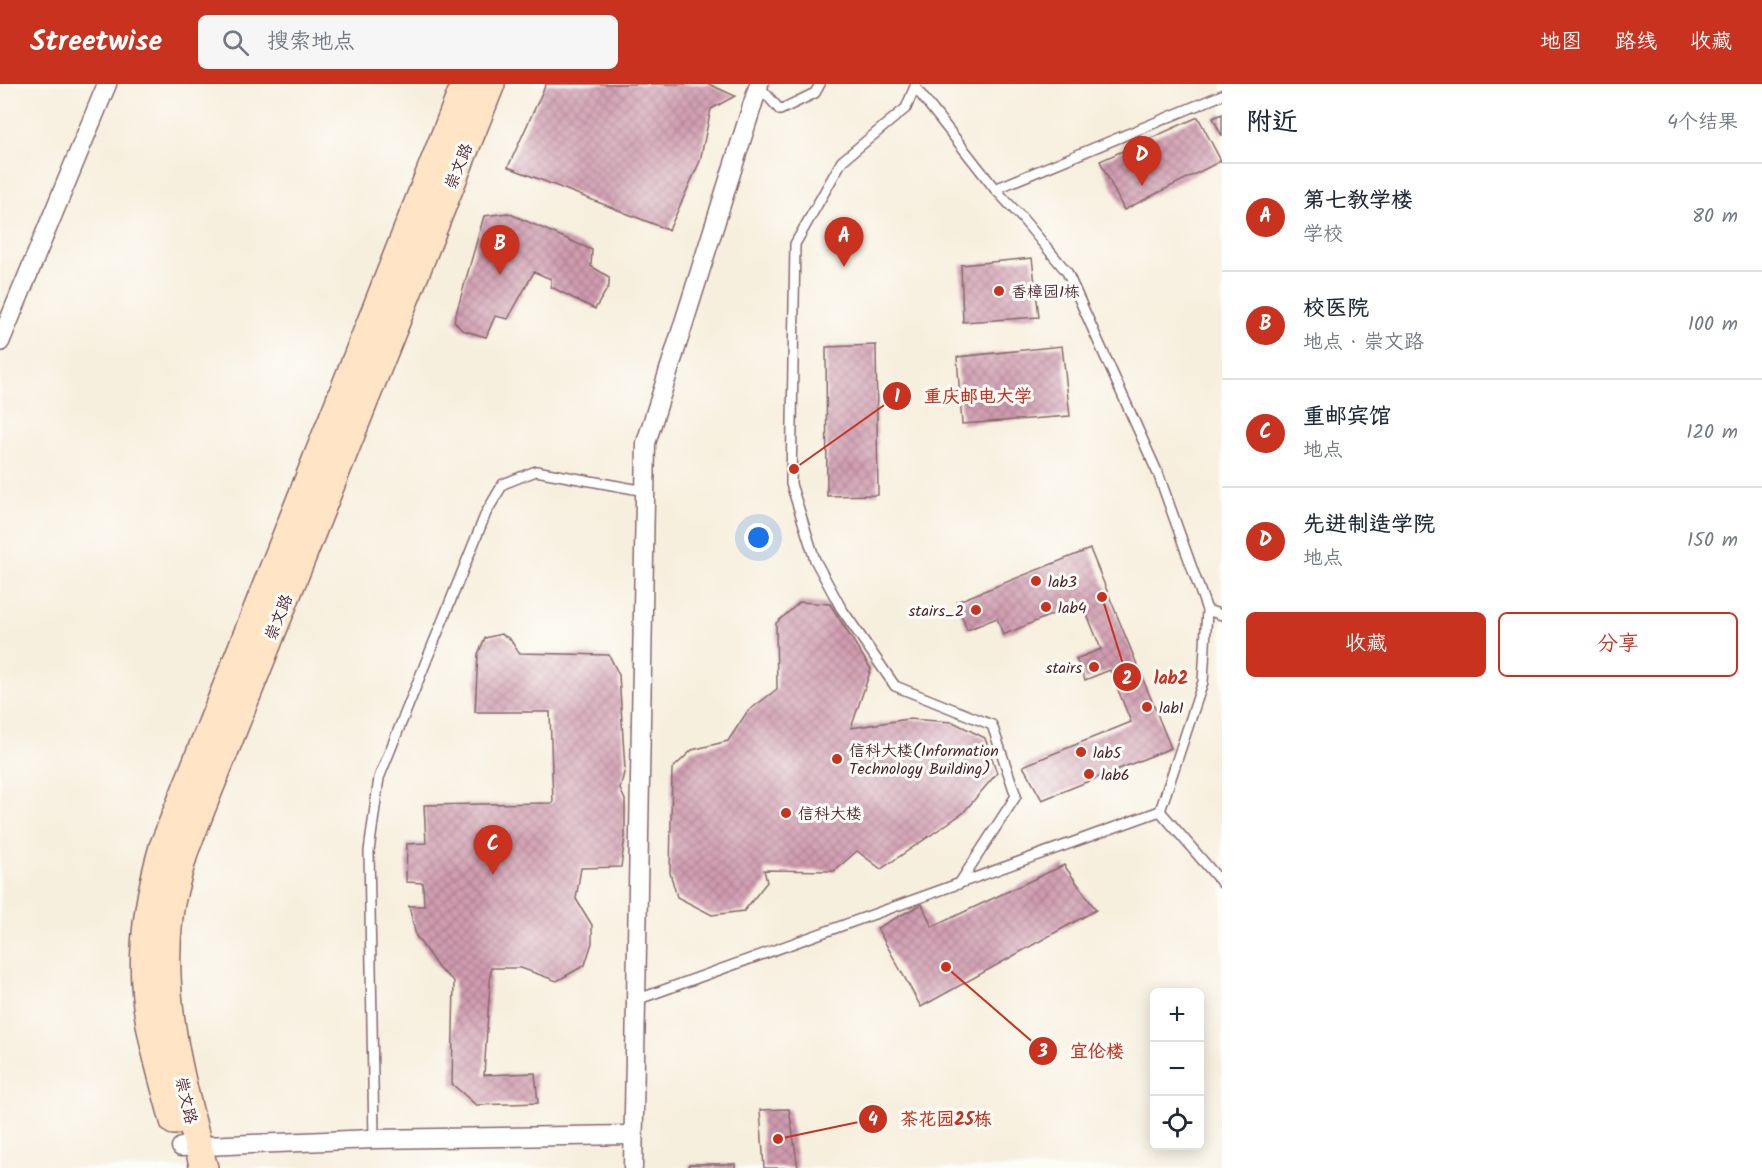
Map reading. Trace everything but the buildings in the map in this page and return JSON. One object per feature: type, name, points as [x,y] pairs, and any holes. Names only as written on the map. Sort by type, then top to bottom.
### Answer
[{"type":"main road","name":"崇文路","points":[[193,1157],[166,980],[169,914],[184,850],[491,84]]},
{"type":"main road","name":"崇文路","points":[[193,1157],[155,1051],[145,984],[145,940],[154,880],[162,847],[458,86]]},
{"type":"street","points":[[0,342],[107,84]]},
{"type":"street","points":[[633,1168],[646,443],[757,85]]},
{"type":"street","points":[[193,1157],[374,1139],[633,1135]]},
{"type":"lane","points":[[757,85],[780,110],[815,93],[820,84]]},
{"type":"lane","points":[[959,884],[1017,796],[992,725],[895,686],[840,608],[815,560],[791,483],[795,244],[842,161],[906,108],[916,86],[995,189],[1067,272],[1159,476],[1207,609],[1203,682],[1160,811]]},
{"type":"lane","points":[[995,189],[1222,95]]},
{"type":"lane","points":[[374,1139],[369,851],[379,778],[486,513],[503,484],[536,471],[645,491]]},
{"type":"lane","points":[[1207,609],[1222,615]]},
{"type":"lane","points":[[636,1000],[1160,811]]},
{"type":"lane","points":[[1160,811],[1222,883]]},
{"type":"place","name":"先进制造学院","points":[[1142,186]]},
{"type":"place","name":"第七教学楼","points":[[844,267]]},
{"type":"place","name":"校医院","points":[[500,275]]},
{"type":"place","name":"香樟园1栋","points":[[999,291]]},
{"type":"place","name":"重庆邮电大学","points":[[794,469]]},
{"type":"place","name":"lab3","points":[[1036,581]]},
{"type":"place","name":"lab2","points":[[1102,597]]},
{"type":"place","name":"lab4","points":[[1046,607]]},
{"type":"place","name":"stairs_2","points":[[976,610]]},
{"type":"place","name":"stairs","points":[[1094,667]]},
{"type":"place","name":"lab1","points":[[1147,707]]},
{"type":"place","name":"lab5","points":[[1081,752]]},
{"type":"place","name":"信科大楼(Information Technology Building)","points":[[837,759]]},
{"type":"place","name":"lab6","points":[[1089,774]]},
{"type":"place","name":"信科大楼","points":[[786,813]]},
{"type":"place","name":"重邮宾馆","points":[[493,875]]},
{"type":"place","name":"宜伦楼","points":[[946,967]]},
{"type":"place","name":"茶花园25栋","points":[[778,1139]]}]
